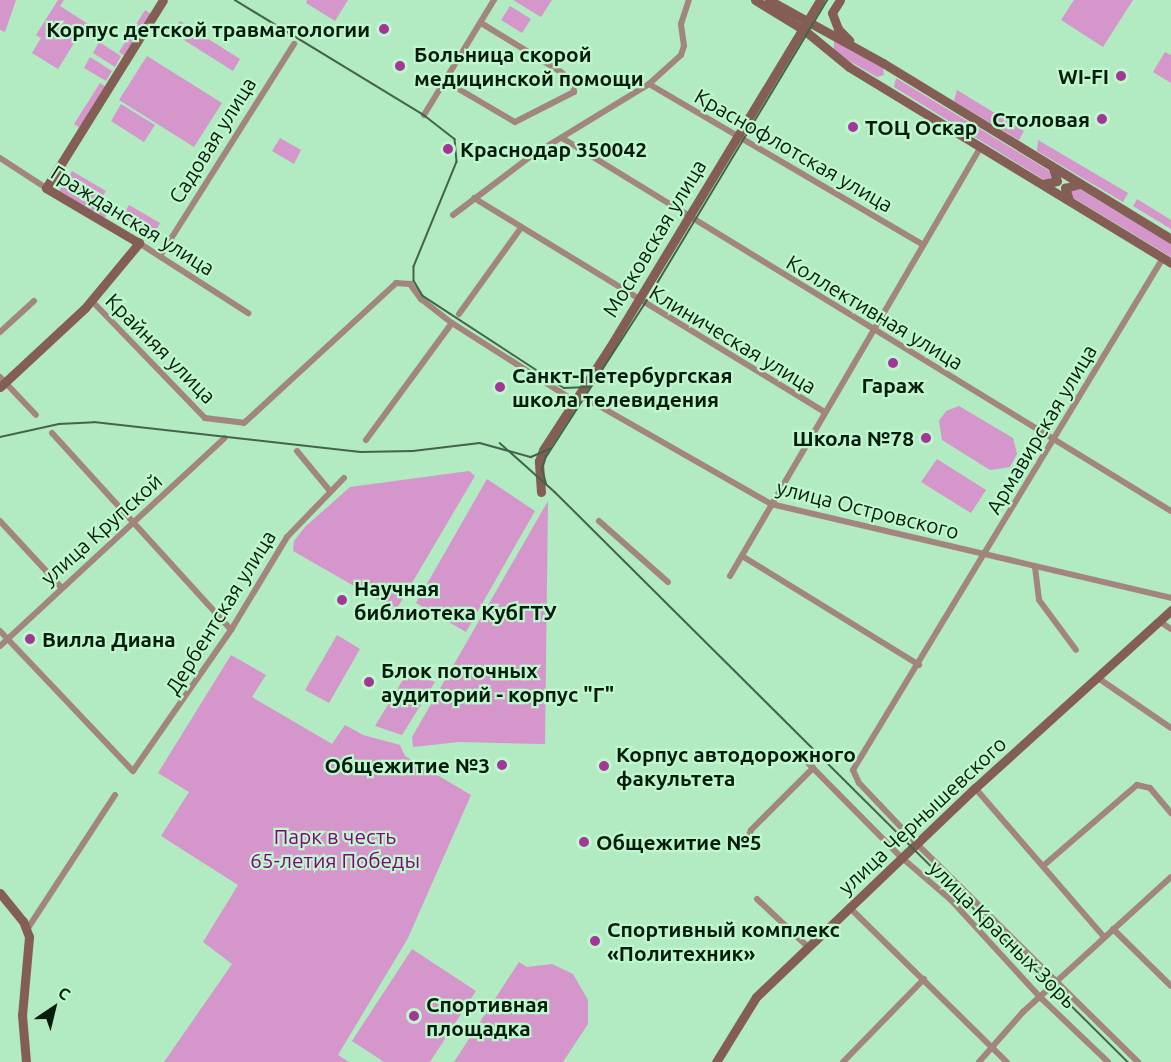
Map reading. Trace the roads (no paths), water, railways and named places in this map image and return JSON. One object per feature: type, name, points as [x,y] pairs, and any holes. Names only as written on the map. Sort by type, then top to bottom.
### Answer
[{"type":"street","points":[[46,188],[164,0]]},
{"type":"street","points":[[424,115],[495,0]]},
{"type":"street","points":[[453,215],[562,138],[649,84],[681,55],[684,46],[681,24],[689,0]]},
{"type":"street","points":[[755,0],[806,27],[865,52],[1171,239]]},
{"type":"street","points":[[769,0],[806,27],[834,57],[1167,260]]},
{"type":"street","points":[[840,0],[832,13],[836,24],[865,52]]},
{"type":"street","name":"Московская улица","points":[[541,492],[541,455],[638,301],[736,135],[806,27],[818,3]]},
{"type":"street","name":"Московская улица","points":[[780,7],[803,13],[818,3]]},
{"type":"street","points":[[445,81],[515,122],[574,92],[573,83],[561,72],[481,23]]},
{"type":"street","name":"Садовая улица","points":[[160,256],[294,44]]},
{"type":"street","points":[[893,93],[890,81],[903,75]]},
{"type":"street","name":"Краснофлотская улица","points":[[649,84],[922,244]]},
{"type":"street","name":"Коллективная улица","points":[[562,138],[687,217],[1171,511]]},
{"type":"street","points":[[730,576],[981,146]]},
{"type":"street","name":"Гражданская улица","points":[[0,158],[248,313]]},
{"type":"street","points":[[1042,184],[1057,181],[1053,168]]},
{"type":"street","points":[[1069,200],[1065,188],[1079,184]]},
{"type":"street","name":"Клиническая улица","points":[[474,198],[520,229],[824,412]]},
{"type":"street","points":[[459,314],[520,229]]},
{"type":"street","points":[[36,415],[2,382],[91,300],[139,243]]},
{"type":"street","name":"Армавирская улица","points":[[916,843],[859,783],[853,770],[1054,440],[1167,260]]},
{"type":"street","name":"улица Островского","points":[[244,423],[396,283],[410,284],[452,324],[578,399],[771,504],[1171,598]]},
{"type":"street","name":"Крайняя улица","points":[[91,300],[205,418],[244,423]]},
{"type":"street","points":[[0,332],[34,301]]},
{"type":"street","points":[[366,440],[452,324]]},
{"type":"street","points":[[52,433],[231,630]]},
{"type":"street","name":"улица Крупской","points":[[0,646],[61,587],[225,438]]},
{"type":"street","points":[[297,451],[330,491]]},
{"type":"street","name":"Дербентская улица","points":[[7,639],[133,771],[231,630],[287,537],[344,478]]},
{"type":"street","points":[[0,521],[61,587]]},
{"type":"street","points":[[599,521],[668,582]]},
{"type":"street","points":[[742,556],[919,665]]},
{"type":"street","points":[[1035,567],[1039,600],[1076,650]]},
{"type":"street","name":"улица Чернышевского","points":[[716,1062],[756,997],[807,946],[975,788],[1171,610]]},
{"type":"street","points":[[1159,621],[1171,629]]},
{"type":"street","points":[[0,631],[7,639]]},
{"type":"street","points":[[1098,678],[1171,728]]},
{"type":"street","name":"улица Красных Зорь","points":[[799,754],[901,857],[951,900],[1040,997],[1108,1062]]},
{"type":"street","points":[[748,839],[751,830],[813,768]]},
{"type":"street","points":[[1043,866],[1137,785],[1149,788],[1171,813]]},
{"type":"street","points":[[975,788],[1104,937]]},
{"type":"street","points":[[26,1062],[22,1015],[28,928],[115,795]]},
{"type":"street","points":[[916,843],[1138,1062]]},
{"type":"street","points":[[979,1062],[991,1046],[1040,997],[1171,877]]},
{"type":"street","points":[[0,893],[28,928]]},
{"type":"street","points":[[757,899],[807,946]]},
{"type":"street","points":[[849,907],[1007,1062]]},
{"type":"street","points":[[1113,930],[1171,986]]},
{"type":"street","points":[[843,1062],[924,980]]},
{"type":"tram line","points":[[235,0],[424,115],[455,139],[457,162],[414,267],[414,281],[423,296],[564,388],[589,387],[605,374]]},
{"type":"tram line","points":[[546,484],[542,469],[546,457],[644,305],[827,0]]},
{"type":"tram line","points":[[0,437],[59,424],[94,422],[360,452],[413,451],[480,443],[531,457],[550,449]]},
{"type":"tram line","points":[[500,443],[555,492],[1128,1062]]},
{"type":"place","name":"Корпус детской травматологии","points":[[384,29]]},
{"type":"place","name":"Больница скорой медицинской помощи","points":[[400,66]]},
{"type":"place","name":"WI-FI","points":[[1121,76]]},
{"type":"place","name":"Столовая","points":[[1102,119]]},
{"type":"place","name":"ТОЦ Оскар","points":[[853,127]]},
{"type":"place","name":"Краснодар 350042","points":[[448,149]]},
{"type":"place","name":"Гараж","points":[[893,363]]},
{"type":"place","name":"Санкт-Петербургская школа телевидения","points":[[500,387]]},
{"type":"place","name":"Школа №78","points":[[926,438]]},
{"type":"place","name":"Научная библиотека КубГТУ","points":[[342,600]]},
{"type":"place","name":"Вилла Диана","points":[[30,639]]},
{"type":"place","name":"Блок поточных аудиторий - корпус \"Г\"","points":[[369,682]]},
{"type":"place","name":"Общежитие №3","points":[[502,765]]},
{"type":"place","name":"Корпус автодорожного факультета","points":[[604,766]]},
{"type":"place","name":"Общежитие №5","points":[[584,842]]},
{"type":"place","name":"Спортивный комплекс «Политехник»","points":[[595,941]]},
{"type":"place","name":"Спортивная площадка","points":[[414,1016]]},
{"type":"park label","name":"Парк в честь 65-летия Победы","points":[[335,848]]}]
